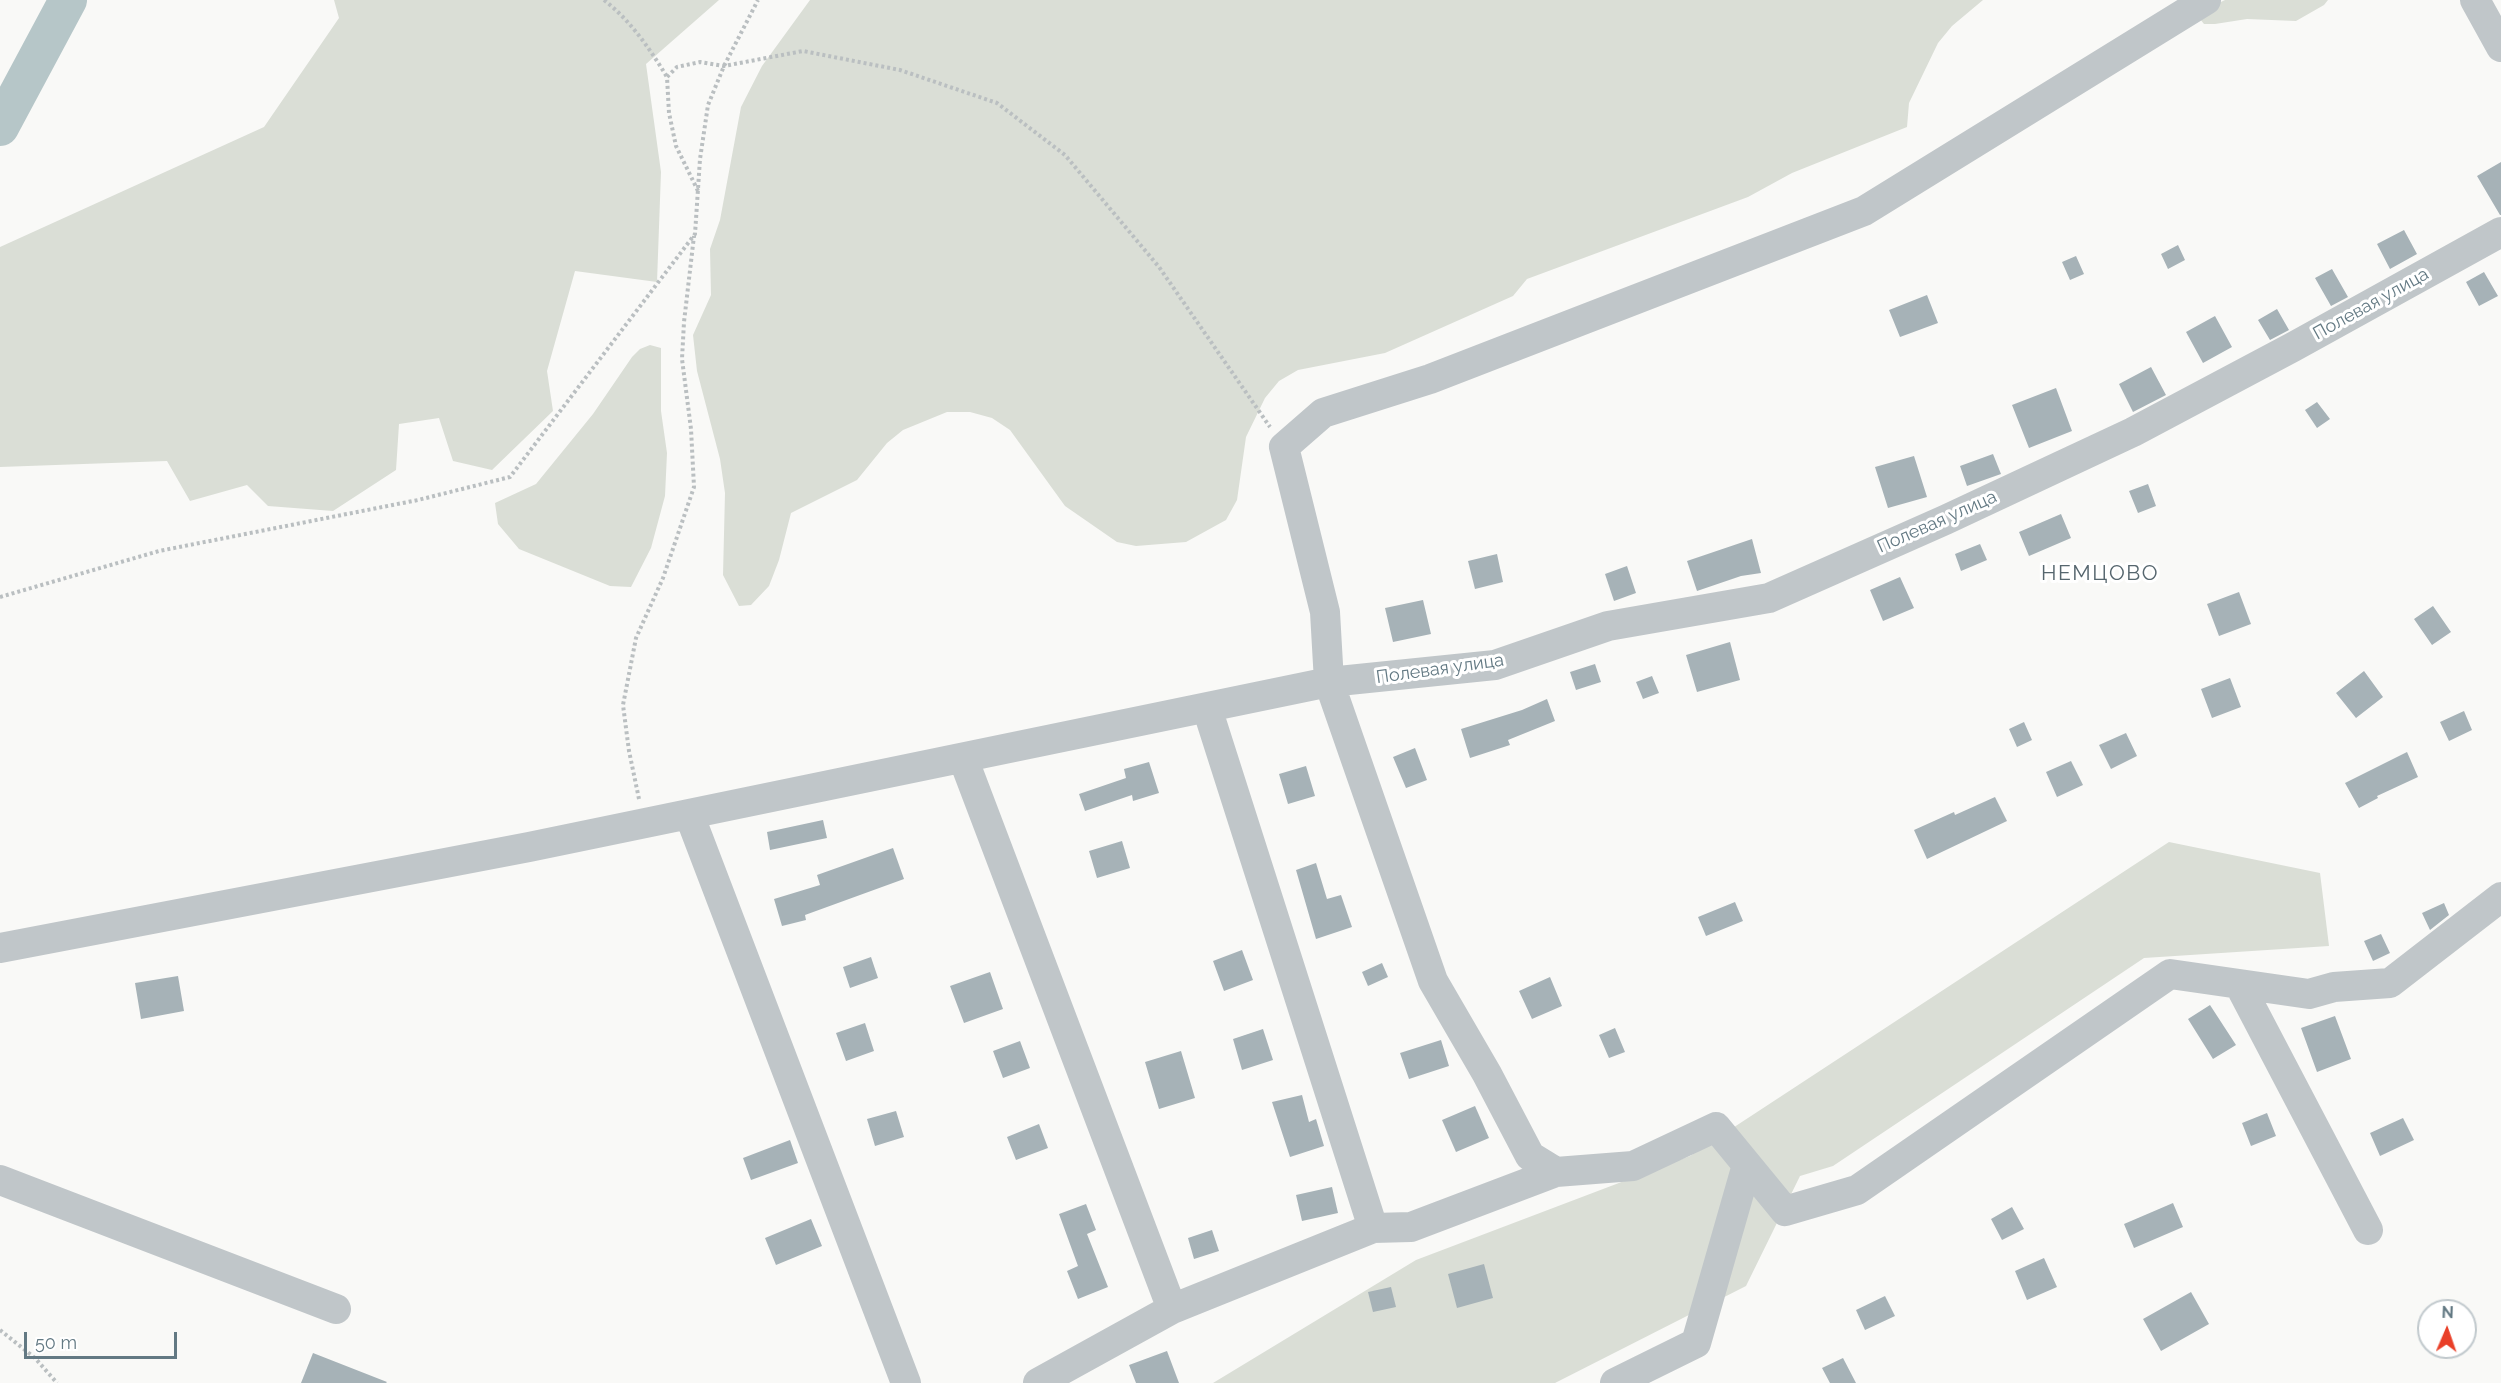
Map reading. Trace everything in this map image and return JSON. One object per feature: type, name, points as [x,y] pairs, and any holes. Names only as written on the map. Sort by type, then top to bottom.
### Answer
[{"type":"street","points":[[1556,1172],[1530,1156],[1487,1074],[1433,981],[1329,682],[1325,612],[1284,447],[1323,413],[1430,379],[1864,211],[2206,0]]},
{"type":"street","points":[[2475,0],[2501,47]]},
{"type":"street","name":"Полевая улица","points":[[0,948],[689,814],[1329,682],[1495,665],[1608,626],[1769,598],[1945,520],[2133,432],[2501,232]]},
{"type":"street","points":[[1207,708],[1373,1228]]},
{"type":"street","points":[[963,758],[1172,1309]]},
{"type":"street","points":[[689,814],[906,1383]]},
{"type":"street","points":[[1038,1383],[1172,1309],[1373,1228],[1411,1227],[1556,1172],[1633,1166],[1716,1127],[1785,1211],[1857,1190],[2170,974],[2309,994],[2334,987],[2390,983],[2501,897]]},
{"type":"street","points":[[2239,984],[2368,1230]]},
{"type":"street","points":[[1615,1383],[1695,1343],[1747,1165]]},
{"type":"street","points":[[0,1180],[336,1309]]},
{"type":"path","points":[[604,0],[617,9],[651,51],[667,77],[669,113],[676,146],[698,191]]},
{"type":"path","points":[[644,823],[629,751],[623,705],[636,638],[663,578],[694,487],[691,429],[682,359],[708,105],[724,66],[758,0]]},
{"type":"path","points":[[667,77],[677,67],[700,62],[724,66],[803,51],[900,70],[997,103],[1065,155],[1152,258],[1284,447]]},
{"type":"path","points":[[0,597],[159,551],[418,500],[510,477],[644,304],[694,234]]},
{"type":"path","points":[[0,1330],[35,1358],[57,1383]]},
{"type":"shaded area","points":[[334,0],[719,0],[646,64],[661,172],[657,282],[575,271],[547,371],[553,411],[492,470],[453,461],[439,418],[399,424],[396,470],[333,511],[268,506],[247,485],[190,501],[167,461],[0,467],[0,247],[264,127],[339,18]]},
{"type":"shaded area","points":[[810,0],[1983,0],[1952,26],[1938,43],[1909,103],[1907,127],[1792,173],[1748,197],[1527,279],[1513,296],[1385,353],[1298,370],[1279,381],[1265,398],[1246,437],[1237,500],[1226,520],[1186,542],[1136,546],[1117,542],[1065,506],[1010,430],[992,418],[970,412],[947,412],[903,430],[887,443],[857,480],[791,513],[779,560],[769,586],[751,605],[739,606],[723,575],[725,493],[720,459],[697,371],[693,335],[711,295],[710,249],[720,220],[741,107],[762,66]]},
{"type":"shaded area","points":[[2225,0],[2328,0],[2324,5],[2296,21],[2247,19],[2204,24],[2196,14]]},
{"type":"shaded area","points":[[650,345],[661,348],[661,411],[667,453],[665,496],[651,548],[631,587],[610,586],[519,549],[498,524],[495,503],[536,484],[593,414],[632,357],[640,349]]},
{"type":"shaded area","points":[[2169,842],[2320,873],[2329,946],[2144,958],[1833,1166],[1800,1176],[1746,1286],[1555,1383],[1213,1383],[1416,1260],[1690,1156]]},
{"type":"building","points":[[2501,162],[2501,215],[2500,215],[2477,176]]},
{"type":"building","points":[[2404,230],[2417,254],[2390,269],[2377,244]]},
{"type":"building","points":[[2178,245],[2185,260],[2168,269],[2161,254]]},
{"type":"building","points":[[2076,256],[2084,274],[2070,280],[2062,262]]},
{"type":"building","points":[[2332,269],[2348,297],[2331,306],[2315,278]]},
{"type":"building","points":[[2484,272],[2498,296],[2479,306],[2466,282]]},
{"type":"building","points":[[1927,295],[1938,323],[1900,337],[1889,310]]},
{"type":"building","points":[[2277,309],[2289,330],[2270,340],[2258,320]]},
{"type":"building","points":[[2215,316],[2232,347],[2203,363],[2186,332]]},
{"type":"building","points":[[2151,367],[2166,395],[2133,412],[2119,384]]},
{"type":"building","points":[[2056,388],[2072,431],[2029,448],[2012,405]]},
{"type":"building","points":[[2317,402],[2330,419],[2317,428],[2305,410]]},
{"type":"building","points":[[1993,454],[2001,474],[1967,486],[1960,466]]},
{"type":"building","points":[[1914,456],[1927,497],[1888,508],[1875,467]]},
{"type":"building","points":[[2148,484],[2156,506],[2138,513],[2129,491]]},
{"type":"building","points":[[2061,514],[2071,538],[2029,556],[2019,532]]},
{"type":"building","points":[[1752,539],[1761,573],[1741,576],[1697,591],[1687,561]]},
{"type":"building","points":[[1980,544],[1987,560],[1961,571],[1955,554]]},
{"type":"building","points":[[1497,554],[1503,582],[1475,589],[1468,561]]},
{"type":"building","points":[[1627,566],[1636,593],[1614,601],[1605,574]]},
{"type":"building","points":[[1900,577],[1914,608],[1883,621],[1870,590]]},
{"type":"building","points":[[2239,592],[2251,624],[2219,636],[2207,604]]},
{"type":"building","points":[[1423,600],[1431,634],[1393,642],[1385,608]]},
{"type":"building","points":[[2433,606],[2451,632],[2432,645],[2414,619]]},
{"type":"building","points":[[1730,642],[1740,680],[1697,692],[1686,655]]},
{"type":"building","points":[[1595,664],[1601,682],[1576,690],[1570,672]]},
{"type":"building","points":[[2364,671],[2383,697],[2356,718],[2336,693]]},
{"type":"building","points":[[1652,676],[1659,693],[1643,699],[1636,682]]},
{"type":"building","points":[[2230,678],[2241,707],[2212,718],[2201,689]]},
{"type":"building","points":[[1547,699],[1555,721],[1508,740],[1510,745],[1470,758],[1461,729],[1522,710]]},
{"type":"building","points":[[2464,711],[2472,730],[2449,741],[2440,722]]},
{"type":"building","points":[[2024,722],[2032,740],[2017,747],[2009,729]]},
{"type":"building","points":[[2126,733],[2137,756],[2111,769],[2099,745]]},
{"type":"building","points":[[1415,748],[1427,780],[1406,788],[1393,757]]},
{"type":"building","points":[[2407,752],[2418,777],[2377,796],[2378,798],[2359,808],[2345,783]]},
{"type":"building","points":[[2071,761],[2083,785],[2057,797],[2046,772]]},
{"type":"building","points":[[1149,762],[1159,793],[1133,801],[1132,795],[1085,811],[1079,794],[1126,778],[1124,769]]},
{"type":"building","points":[[1306,766],[1315,796],[1288,804],[1279,774]]},
{"type":"building","points":[[1995,797],[2007,821],[1927,859],[1914,830]]},
{"type":"building","points":[[823,820],[827,838],[770,850],[767,832]]},
{"type":"building","points":[[1122,841],[1130,868],[1097,878],[1089,851]]},
{"type":"building","points":[[893,848],[904,879],[805,915],[806,920],[782,926],[774,899],[820,885],[817,875]]},
{"type":"building","points":[[1316,863],[1327,899],[1341,895],[1352,927],[1316,939],[1296,870]]},
{"type":"building","points":[[1735,902],[1743,921],[1706,936],[1698,917]]},
{"type":"building","points":[[2444,903],[2449,915],[2430,930],[2422,913]]},
{"type":"building","points":[[2381,934],[2390,953],[2373,961],[2364,941]]},
{"type":"building","points":[[1242,950],[1253,980],[1224,991],[1213,961]]},
{"type":"building","points":[[871,957],[878,978],[850,988],[843,967]]},
{"type":"building","points":[[1382,963],[1388,977],[1368,986],[1362,972]]},
{"type":"building","points":[[990,972],[1003,1009],[964,1023],[950,986]]},
{"type":"building","points":[[178,976],[184,1011],[141,1019],[135,983]]},
{"type":"building","points":[[1550,977],[1562,1006],[1532,1019],[1519,991]]},
{"type":"building","points":[[2210,1005],[2236,1045],[2213,1059],[2188,1019]]},
{"type":"building","points":[[2335,1016],[2351,1059],[2317,1072],[2301,1028]]},
{"type":"building","points":[[865,1023],[874,1051],[846,1061],[836,1033]]},
{"type":"building","points":[[1615,1028],[1625,1052],[1609,1058],[1599,1035]]},
{"type":"building","points":[[1263,1029],[1273,1060],[1242,1070],[1233,1039]]},
{"type":"building","points":[[1441,1040],[1449,1066],[1409,1079],[1400,1053]]},
{"type":"building","points":[[1020,1041],[1030,1068],[1003,1078],[993,1051]]},
{"type":"building","points":[[1181,1051],[1195,1098],[1159,1109],[1145,1062]]},
{"type":"building","points":[[1302,1095],[1309,1122],[1316,1119],[1324,1146],[1290,1157],[1272,1102]]},
{"type":"building","points":[[1475,1106],[1489,1138],[1456,1152],[1442,1120]]},
{"type":"building","points":[[896,1111],[904,1137],[875,1146],[867,1119]]},
{"type":"building","points":[[2267,1113],[2276,1136],[2251,1146],[2242,1123]]},
{"type":"building","points":[[2403,1118],[2414,1140],[2380,1156],[2370,1133]]},
{"type":"building","points":[[1039,1124],[1048,1148],[1016,1160],[1007,1137]]},
{"type":"building","points":[[790,1140],[798,1163],[751,1180],[743,1158]]},
{"type":"building","points":[[1332,1187],[1338,1213],[1302,1221],[1296,1195]]},
{"type":"building","points":[[2173,1203],[2183,1227],[2134,1248],[2124,1224]]},
{"type":"building","points":[[1086,1204],[1096,1230],[1087,1234],[1108,1287],[1078,1299],[1067,1271],[1078,1266],[1059,1214]]},
{"type":"building","points":[[2012,1207],[2024,1229],[2002,1240],[1991,1219]]},
{"type":"building","points":[[811,1219],[822,1246],[776,1265],[765,1238]]},
{"type":"building","points":[[1212,1230],[1219,1251],[1194,1259],[1188,1238]]},
{"type":"building","points":[[2044,1258],[2057,1287],[2027,1300],[2015,1271]]},
{"type":"building","points":[[1484,1264],[1493,1298],[1457,1308],[1448,1274]]},
{"type":"building","points":[[1391,1287],[1396,1307],[1373,1312],[1368,1292]]},
{"type":"building","points":[[2191,1292],[2209,1324],[2161,1351],[2143,1319]]},
{"type":"building","points":[[1885,1296],[1895,1316],[1865,1330],[1856,1310]]},
{"type":"building","points":[[1167,1351],[1179,1383],[1136,1383],[1129,1365]]},
{"type":"building","points":[[313,1353],[387,1382],[301,1383]]},
{"type":"building","points":[[1843,1358],[1856,1383],[1830,1383],[1822,1368]]},
{"type":"waterway","points":[[0,127],[68,0]]},
{"type":"district","name":"НЕМЦОВО","points":[[2100,574]]}]
